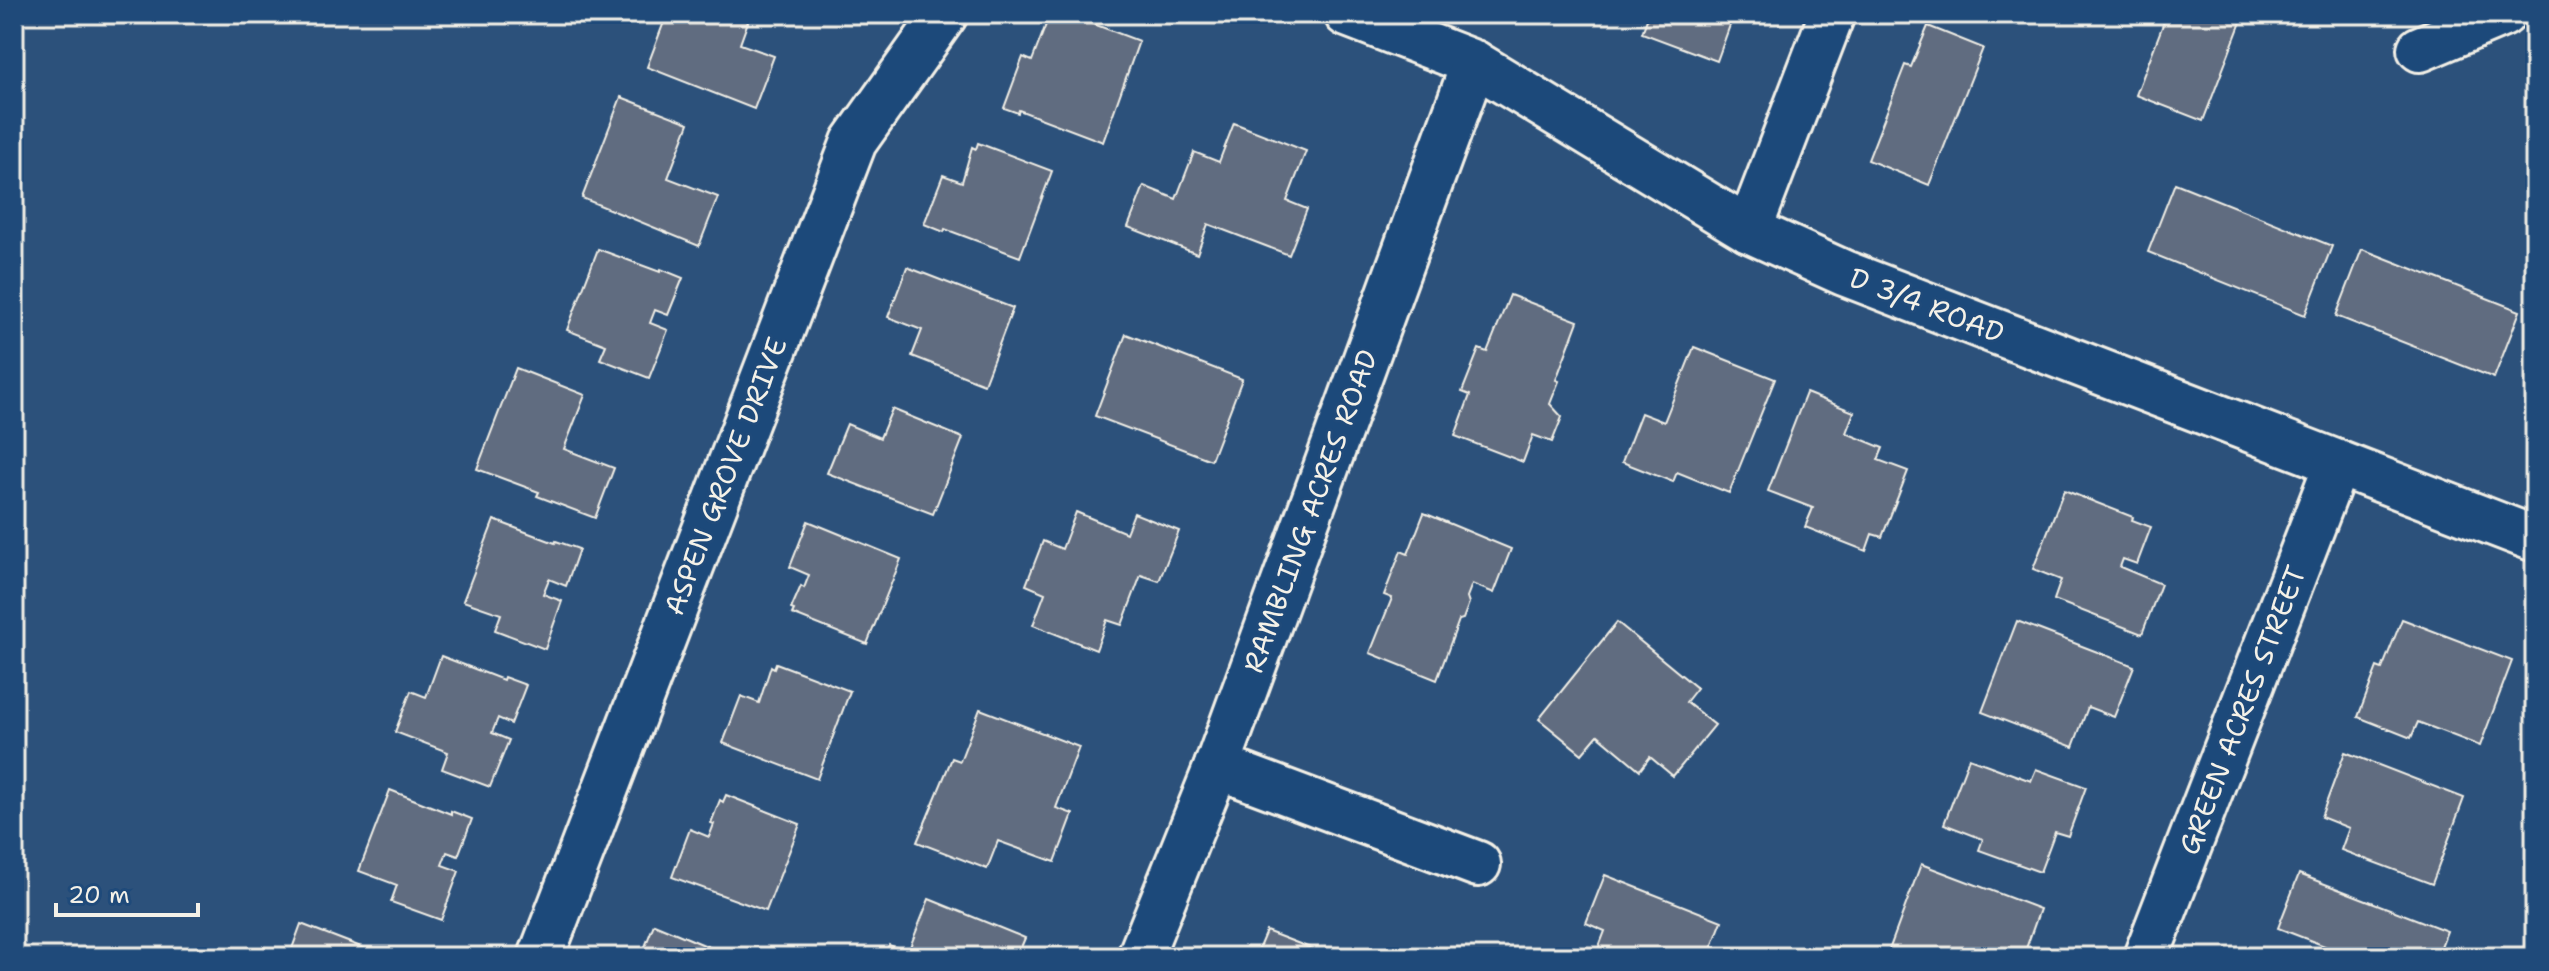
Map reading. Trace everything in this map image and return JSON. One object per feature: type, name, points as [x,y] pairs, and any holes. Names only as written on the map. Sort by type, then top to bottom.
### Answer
[{"type":"street","name":"ASPEN GROVE DRIVE","points":[[541,957],[854,142],[945,14]]},
{"type":"street","name":"D 3/4 ROAD","points":[[1347,14],[1474,63],[1749,230],[1844,273],[2535,539]]},
{"type":"street","points":[[1749,230],[1832,14]]},
{"type":"street","points":[[2420,49],[2503,14]]},
{"type":"street","name":"RAMBLING ACRES ROAD","points":[[1140,957],[1217,766],[1474,63]]},
{"type":"street","name":"GREEN ACRES STREET","points":[[2146,957],[2337,463]]},
{"type":"street","points":[[1217,766],[1478,864]]},
{"type":"building","points":[[667,14],[750,16],[740,44],[774,56],[754,109],[647,67]]},
{"type":"building","points":[[1050,14],[1067,14],[1139,41],[1103,142],[1019,110],[1018,113],[1004,108],[1023,57],[1032,61]]},
{"type":"building","points":[[1649,14],[1734,14],[1717,61],[1642,33]]},
{"type":"building","points":[[1987,14],[2022,14],[2018,25]]},
{"type":"building","points":[[2167,14],[2244,14],[2203,121],[2136,95]]},
{"type":"building","points":[[1928,26],[1983,48],[1929,185],[1868,160],[1905,65],[1911,67]]},
{"type":"building","points":[[621,97],[689,123],[668,178],[718,197],[699,246],[582,198]]},
{"type":"building","points":[[1234,123],[1306,151],[1287,201],[1307,209],[1289,255],[1208,224],[1197,254],[1128,227],[1144,186],[1176,199],[1194,152],[1219,162]]},
{"type":"building","points":[[978,143],[1052,171],[1020,257],[924,224],[943,175],[962,182],[972,147],[976,149]]},
{"type":"building","points":[[2175,183],[2332,246],[2305,315],[2148,252]]},
{"type":"building","points":[[598,249],[683,278],[668,315],[655,310],[650,323],[668,330],[649,378],[600,359],[606,345],[567,330]]},
{"type":"building","points":[[2362,249],[2520,311],[2494,378],[2336,316]]},
{"type":"building","points":[[907,267],[1013,308],[984,384],[912,356],[922,330],[888,317]]},
{"type":"building","points":[[1510,295],[1578,321],[1550,404],[1562,417],[1552,442],[1533,435],[1523,462],[1455,436],[1470,395],[1462,392],[1479,349],[1487,352]]},
{"type":"building","points":[[1126,334],[1242,379],[1211,460],[1095,416]]},
{"type":"building","points":[[1694,347],[1775,379],[1729,493],[1677,472],[1673,482],[1622,462],[1641,413],[1664,422]]},
{"type":"building","points":[[516,368],[585,395],[564,449],[614,468],[595,518],[537,496],[539,492],[477,469]]},
{"type":"building","points":[[1806,393],[1854,412],[1846,433],[1883,448],[1878,460],[1908,471],[1882,537],[1872,534],[1866,551],[1805,527],[1813,508],[1768,491]]},
{"type":"building","points":[[892,409],[963,438],[933,514],[827,473],[847,424],[880,438]]},
{"type":"building","points":[[2064,490],[2151,527],[2137,564],[2123,559],[2120,567],[2161,584],[2142,634],[2054,600],[2061,580],[2033,569]]},
{"type":"building","points":[[1076,512],[1126,533],[1134,513],[1179,531],[1159,581],[1141,575],[1122,625],[1107,620],[1096,650],[1033,625],[1045,593],[1026,585],[1043,541],[1062,549]]},
{"type":"building","points":[[1424,513],[1511,549],[1494,593],[1472,584],[1467,597],[1469,603],[1463,619],[1459,620],[1437,680],[1370,653],[1392,598],[1384,595],[1401,551],[1408,554]]},
{"type":"building","points":[[494,520],[579,549],[566,586],[549,579],[543,594],[562,601],[545,649],[495,630],[501,614],[463,601]]},
{"type":"building","points":[[808,521],[901,559],[867,644],[792,614],[794,610],[791,609],[801,586],[804,588],[809,575],[790,567]]},
{"type":"building","points":[[2402,619],[2512,661],[2480,746],[2418,722],[2411,738],[2358,717],[2377,667],[2382,669]]},
{"type":"building","points":[[2017,621],[2134,666],[2114,717],[2088,707],[2073,747],[1982,712]]},
{"type":"building","points":[[1617,622],[1697,688],[1686,702],[1715,725],[1673,776],[1650,757],[1640,770],[1598,735],[1582,754],[1539,719]]},
{"type":"building","points":[[441,656],[503,680],[504,677],[526,685],[511,724],[498,718],[492,733],[509,740],[490,787],[442,769],[448,752],[395,732],[411,691],[426,697]]},
{"type":"building","points":[[776,663],[850,691],[817,779],[723,743],[741,696],[759,703],[771,666],[774,668]]},
{"type":"building","points":[[980,709],[1079,747],[1056,808],[1073,814],[1055,862],[998,841],[987,869],[917,842],[952,758],[960,761]]},
{"type":"building","points":[[2345,752],[2464,798],[2432,884],[2341,850],[2349,828],[2321,817]]},
{"type":"building","points":[[1969,758],[2031,781],[2036,769],[2086,787],[2068,836],[2055,832],[2040,872],[1979,850],[1983,839],[1944,824]]},
{"type":"building","points":[[390,790],[472,819],[458,856],[447,852],[442,865],[459,871],[441,920],[391,902],[397,885],[359,871]]},
{"type":"building","points":[[726,795],[800,824],[766,911],[672,877],[690,829],[709,837],[720,800],[723,802]]},
{"type":"building","points":[[1921,864],[2040,909],[2023,957],[2001,951],[1998,957],[1898,957],[1888,953]]},
{"type":"building","points":[[2299,874],[2447,931],[2437,957],[2321,957],[2325,946],[2278,928]]},
{"type":"building","points":[[1605,875],[1722,921],[1708,957],[1595,957],[1605,931],[1586,923]]},
{"type":"building","points":[[929,899],[1025,938],[1017,957],[883,957],[889,945],[908,952]]},
{"type":"building","points":[[301,924],[387,957],[289,957]]},
{"type":"building","points":[[654,924],[733,957],[641,957]]},
{"type":"building","points":[[1266,931],[1331,956],[1255,957]]}]
